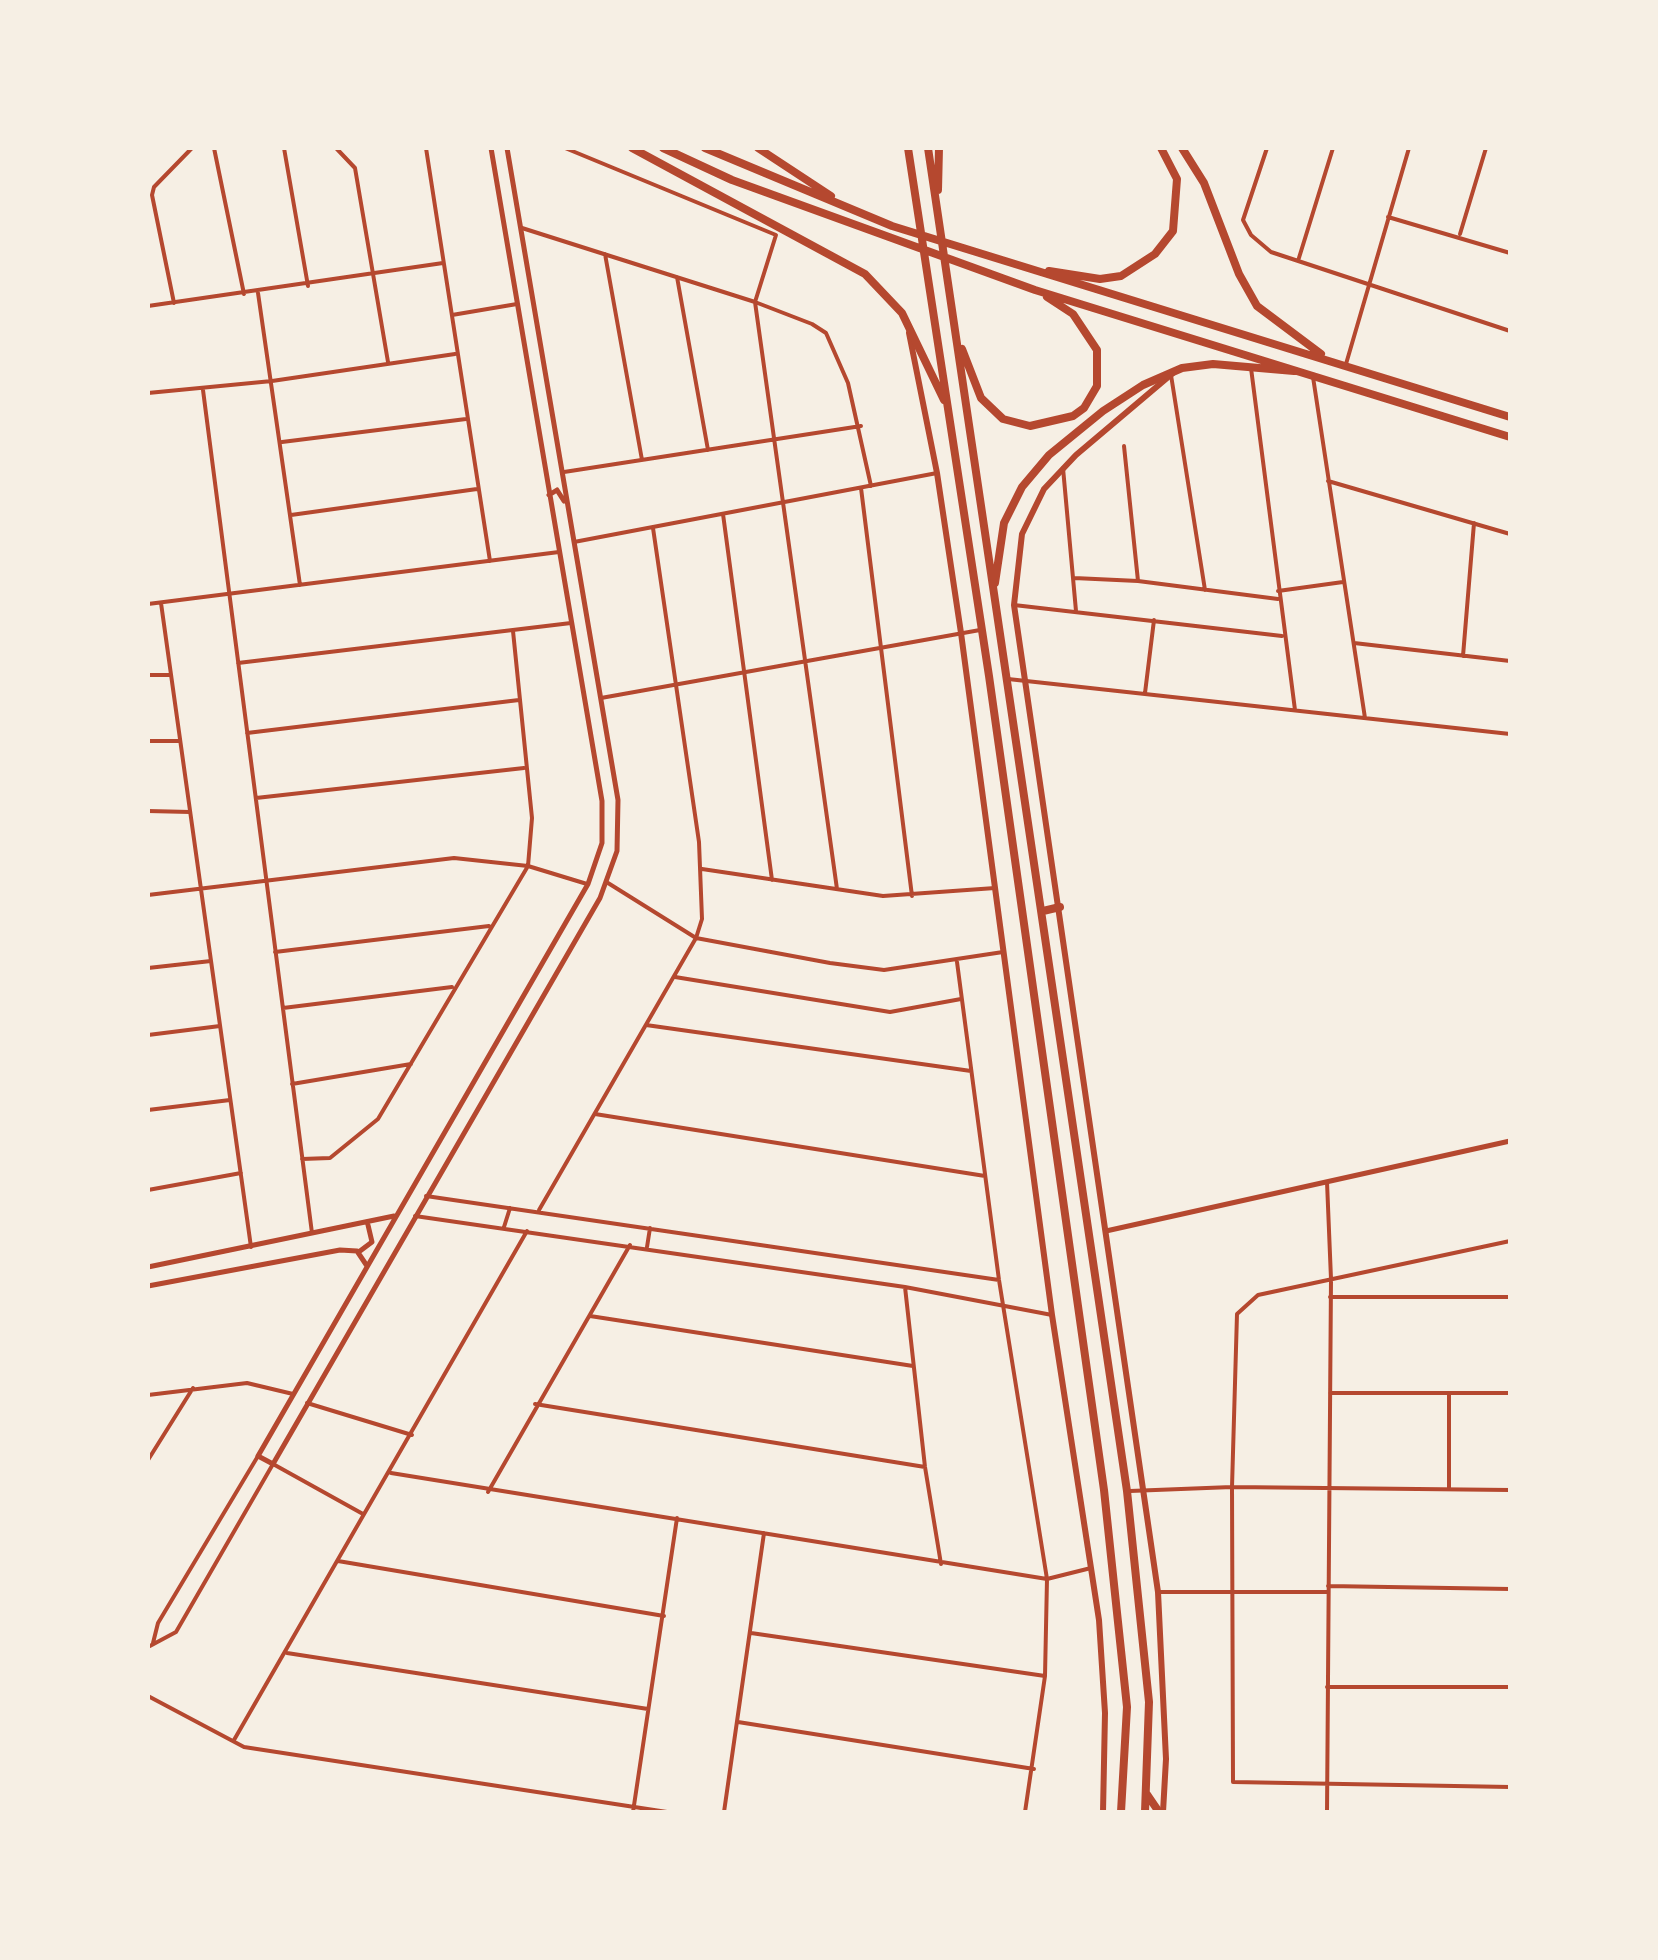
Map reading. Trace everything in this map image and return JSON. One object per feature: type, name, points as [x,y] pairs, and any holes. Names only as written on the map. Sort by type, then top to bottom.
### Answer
[{"type":"highway","points":[[632,148],[849,263],[880,287],[902,313],[923,350],[948,413]]},
{"type":"highway","points":[[663,148],[732,180],[894,242],[1035,290],[1510,437]]},
{"type":"highway","points":[[705,148],[892,226],[1510,417]]},
{"type":"highway","points":[[758,148],[847,206]]},
{"type":"highway","points":[[910,148],[1122,1636],[1127,1708],[1121,1812]]},
{"type":"highway","points":[[928,148],[1127,1491],[1149,1702],[1145,1812]]},
{"type":"highway","points":[[938,219],[939,148]]},
{"type":"highway","points":[[1020,266],[1100,279],[1121,276],[1156,254],[1173,232],[1177,179],[1161,148]]},
{"type":"highway","points":[[1182,148],[1204,182],[1239,274],[1257,306],[1272,321],[1334,361]]},
{"type":"highway","points":[[953,317],[972,381],[992,411],[1030,426],[1061,422],[1084,408],[1092,397],[1100,362],[1090,338],[1072,314],[1035,290]]},
{"type":"highway","points":[[995,608],[1004,523],[1034,471],[1103,411],[1174,372],[1213,364],[1313,373]]},
{"type":"highway","points":[[1043,911],[1060,907]]},
{"type":"highway","points":[[1064,1226],[1086,1223]]},
{"type":"highway","points":[[1122,1636],[1145,1636]]},
{"type":"highway","points":[[1146,1793],[1161,1812]]},
{"type":"main road","points":[[902,313],[937,473],[1052,1315],[1092,1568],[1106,1713],[1103,1812]]},
{"type":"main road","points":[[1161,1812],[1165,1702],[1158,1592],[1014,605],[1022,534],[1044,489],[1174,372]]},
{"type":"street","points":[[174,303],[152,195],[154,187],[192,148]]},
{"type":"street","points":[[214,148],[244,294]]},
{"type":"street","points":[[284,148],[308,286]]},
{"type":"street","points":[[336,148],[356,168],[388,362]]},
{"type":"street","points":[[426,148],[490,561]]},
{"type":"street","points":[[153,1643],[158,1623],[588,884],[602,844],[603,815],[491,148]]},
{"type":"street","points":[[148,1648],[176,1632],[608,883],[620,817],[508,148]]},
{"type":"street","points":[[565,148],[776,236],[755,302],[836,889]]},
{"type":"street","points":[[1267,148],[1243,220],[1251,235],[1271,252],[1367,287],[1510,331]]},
{"type":"street","points":[[1298,261],[1333,148]]},
{"type":"street","points":[[1346,366],[1409,148]]},
{"type":"street","points":[[1459,236],[1486,148]]},
{"type":"street","points":[[1388,217],[1510,253]]},
{"type":"street","points":[[522,228],[755,302],[812,324],[826,334],[840,358],[860,426],[870,486]]},
{"type":"street","points":[[605,254],[642,460]]},
{"type":"street","points":[[148,306],[308,286],[443,263]]},
{"type":"street","points":[[677,278],[708,450]]},
{"type":"street","points":[[258,292],[300,585]]},
{"type":"street","points":[[452,315],[516,304]]},
{"type":"street","points":[[148,394],[203,390],[456,354]]},
{"type":"street","points":[[1250,368],[1282,636],[1295,710]]},
{"type":"street","points":[[1174,372],[1205,590]]},
{"type":"street","points":[[1313,373],[1326,480],[1365,718]]},
{"type":"street","points":[[203,390],[312,1236]]},
{"type":"street","points":[[280,442],[466,419]]},
{"type":"street","points":[[563,472],[860,426]]},
{"type":"street","points":[[1124,446],[1138,581]]},
{"type":"street","points":[[1064,468],[1076,611]]},
{"type":"street","points":[[574,542],[937,473]]},
{"type":"street","points":[[1326,480],[1510,534]]},
{"type":"street","points":[[860,488],[912,896]]},
{"type":"street","points":[[291,515],[477,489]]},
{"type":"street","points":[[549,496],[554,490],[560,492],[568,513]]},
{"type":"street","points":[[724,514],[772,880]]},
{"type":"street","points":[[1462,656],[1474,523]]},
{"type":"street","points":[[539,1210],[696,938],[702,919],[702,869],[653,528]]},
{"type":"street","points":[[148,604],[559,552]]},
{"type":"street","points":[[1074,578],[1138,581],[1278,599]]},
{"type":"street","points":[[1278,591],[1343,582]]},
{"type":"street","points":[[161,603],[251,1247]]},
{"type":"street","points":[[1014,605],[1282,636]]},
{"type":"street","points":[[1145,693],[1154,620]]},
{"type":"street","points":[[238,662],[571,622]]},
{"type":"street","points":[[601,698],[981,630]]},
{"type":"street","points":[[302,1159],[330,1158],[356,1141],[378,1119],[528,866],[532,818],[514,631]]},
{"type":"street","points":[[1354,643],[1510,662]]},
{"type":"street","points":[[148,675],[171,676]]},
{"type":"street","points":[[1005,680],[1025,678],[1510,734]]},
{"type":"street","points":[[247,733],[520,700]]},
{"type":"street","points":[[586,710],[594,733],[601,736],[606,730]]},
{"type":"street","points":[[148,741],[180,741]]},
{"type":"street","points":[[256,798],[526,768]]},
{"type":"street","points":[[148,811],[190,812]]},
{"type":"street","points":[[148,895],[454,858],[528,866],[588,884]]},
{"type":"street","points":[[702,869],[912,896],[996,888]]},
{"type":"street","points":[[608,883],[696,938],[884,970],[1004,952]]},
{"type":"street","points":[[276,952],[490,926]]},
{"type":"street","points":[[148,968],[211,961]]},
{"type":"street","points":[[957,962],[1003,1304],[1047,1580],[1046,1676],[1025,1812]]},
{"type":"street","points":[[673,977],[890,1012],[961,999]]},
{"type":"street","points":[[282,1008],[454,987]]},
{"type":"street","points":[[646,1024],[971,1071]]},
{"type":"street","points":[[148,1035],[220,1026]]},
{"type":"street","points":[[292,1084],[413,1064]]},
{"type":"street","points":[[485,1064],[498,1072]]},
{"type":"street","points":[[148,1110],[230,1100]]},
{"type":"street","points":[[594,1114],[985,1176]]},
{"type":"street","points":[[1106,1231],[1510,1141]]},
{"type":"street","points":[[148,1190],[241,1174]]},
{"type":"street","points":[[1326,1182],[1331,1279],[1327,1812]]},
{"type":"street","points":[[426,1196],[1000,1280]]},
{"type":"street","points":[[504,1227],[511,1206]]},
{"type":"street","points":[[148,1268],[368,1225],[396,1215]]},
{"type":"street","points":[[415,1216],[905,1287],[1052,1315]]},
{"type":"street","points":[[148,1286],[340,1250],[357,1251],[372,1242],[368,1225]]},
{"type":"street","points":[[647,1248],[650,1226]]},
{"type":"street","points":[[234,1740],[527,1231]]},
{"type":"street","points":[[1510,1241],[1258,1295],[1237,1314],[1232,1487],[1233,1782],[1510,1787]]},
{"type":"street","points":[[488,1492],[630,1245]]},
{"type":"street","points":[[357,1251],[367,1266]]},
{"type":"street","points":[[905,1287],[924,1466],[940,1564]]},
{"type":"street","points":[[1330,1296],[1510,1297]]},
{"type":"street","points":[[590,1316],[913,1366]]},
{"type":"street","points":[[148,1396],[247,1382],[293,1394]]},
{"type":"street","points":[[148,1460],[194,1387]]},
{"type":"street","points":[[1328,1393],[1510,1393]]},
{"type":"street","points":[[1448,1393],[1450,1489]]},
{"type":"street","points":[[307,1403],[412,1435]]},
{"type":"street","points":[[536,1404],[924,1466]]},
{"type":"street","points":[[258,1456],[364,1514]]},
{"type":"street","points":[[391,1473],[488,1492],[677,1518],[1047,1580],[1092,1568]]},
{"type":"street","points":[[1127,1491],[1232,1487],[1510,1490]]},
{"type":"street","points":[[633,1810],[677,1518]]},
{"type":"street","points":[[724,1812],[764,1533]]},
{"type":"street","points":[[337,1561],[664,1616]]},
{"type":"street","points":[[1158,1592],[1234,1595],[1328,1589],[1510,1589]]},
{"type":"street","points":[[751,1633],[1046,1676]]},
{"type":"street","points":[[287,1652],[648,1710]]},
{"type":"street","points":[[1327,1688],[1510,1688]]},
{"type":"street","points":[[148,1696],[244,1747],[633,1810],[667,1812]]},
{"type":"street","points":[[738,1722],[1034,1769]]}]
